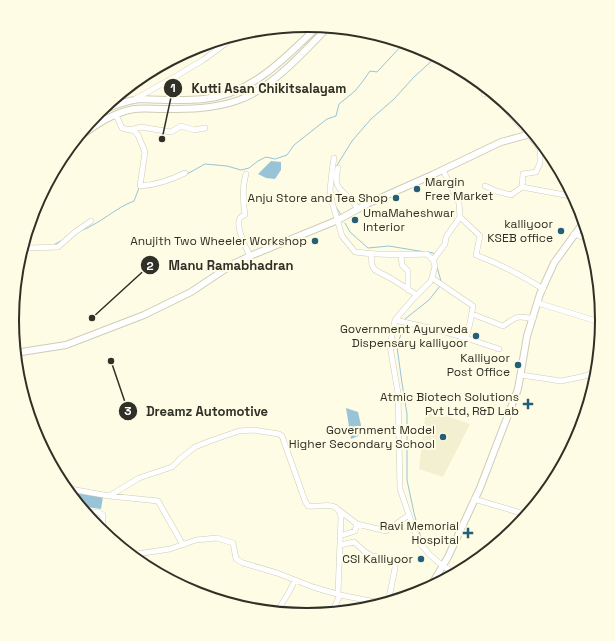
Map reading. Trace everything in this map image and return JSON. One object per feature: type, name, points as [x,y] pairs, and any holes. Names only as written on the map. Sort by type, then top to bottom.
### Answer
[{"type":"main road","points":[[114,106],[140,99],[204,99],[233,93],[253,83],[272,70],[312,32]]},
{"type":"main road","points":[[94,126],[104,120],[133,109],[205,108],[238,101],[258,90],[276,77],[302,54],[322,33]]},
{"type":"main road","points":[[21,352],[66,345],[144,315],[191,292],[232,264],[338,220],[367,204],[501,142],[528,135]]},
{"type":"main road","points":[[435,579],[448,558],[474,499],[518,389],[527,336],[543,289],[554,263],[580,226]]},
{"type":"street","points":[[132,100],[203,60],[224,44]]},
{"type":"street","points":[[116,115],[122,128]]},
{"type":"street","points":[[122,128],[134,129],[141,127],[171,132],[181,126],[194,130],[205,128]]},
{"type":"street","points":[[122,128],[134,131],[138,135],[145,152],[140,186],[151,185],[185,173]]},
{"type":"street","points":[[522,187],[523,174],[536,172],[540,164],[540,150]]},
{"type":"street","points":[[334,158],[330,190],[332,202],[342,236],[355,252],[400,255],[427,254],[433,260],[435,266],[430,282],[416,295],[395,320],[390,346],[398,393],[400,489],[418,541],[430,555],[451,571]]},
{"type":"street","points":[[338,168],[336,174],[338,188],[358,209]]},
{"type":"street","points":[[433,260],[445,244],[446,238],[460,217],[459,203],[443,170]]},
{"type":"street","points":[[246,174],[244,187],[245,215],[239,219],[239,228],[243,244],[250,256]]},
{"type":"street","points":[[485,186],[511,195],[522,187],[567,195]]},
{"type":"street","points":[[460,217],[480,236],[476,255],[495,262],[530,280],[543,289]]},
{"type":"street","points":[[29,248],[58,246],[91,221]]},
{"type":"street","points":[[574,234],[584,238]]},
{"type":"street","points":[[371,254],[372,265],[376,270],[416,295]]},
{"type":"street","points":[[400,255],[402,265],[408,272],[408,290]]},
{"type":"street","points":[[432,278],[473,306],[466,338]]},
{"type":"street","points":[[538,303],[596,321]]},
{"type":"street","points":[[472,314],[503,326],[517,316],[532,319]]},
{"type":"street","points":[[395,320],[466,338],[499,350]]},
{"type":"street","points":[[521,375],[561,381],[591,374]]},
{"type":"street","points":[[109,496],[139,478],[172,467],[195,447],[239,431],[253,430],[279,434],[282,436],[308,506],[332,506],[337,508],[357,524],[386,531],[409,515]]},
{"type":"street","points":[[75,490],[158,501],[183,544]]},
{"type":"street","points":[[474,499],[522,513]]},
{"type":"street","points":[[334,608],[340,594],[338,593],[340,511]]},
{"type":"street","points":[[92,512],[98,512],[103,515],[102,524]]},
{"type":"street","points":[[340,536],[355,531],[357,524]]},
{"type":"street","points":[[138,554],[170,549],[196,540],[218,538],[233,543],[236,559],[243,563],[277,573],[313,587],[373,601]]},
{"type":"street","points":[[340,545],[354,542],[372,556],[395,561],[395,568],[389,597]]},
{"type":"street","points":[[279,607],[295,580]]},
{"type":"shaded area","name":"Government Model Higher Secondary School","points":[[426,409],[470,424],[443,477],[419,469]]},
{"type":"water","points":[[271,161],[281,162],[281,170],[275,179],[266,178],[258,174]]},
{"type":"water","points":[[346,408],[358,412],[363,434],[351,439]]},
{"type":"water","points":[[77,493],[103,497],[101,509],[88,507]]},
{"type":"waterway","points":[[187,174],[205,164],[227,166],[241,170],[249,168],[266,157],[275,159],[287,155],[294,145],[327,119],[336,116],[339,104],[355,91],[370,71],[377,72],[400,47]]},
{"type":"waterway","points":[[336,167],[352,141],[371,119],[394,99],[414,77],[432,61]]},
{"type":"waterway","points":[[80,231],[134,201],[139,188]]},
{"type":"waterway","points":[[336,207],[341,215]]},
{"type":"waterway","points":[[345,223],[350,232],[368,248],[389,246],[425,252]]},
{"type":"waterway","points":[[55,244],[63,240]]},
{"type":"waterway","points":[[428,252],[434,254]]},
{"type":"waterway","points":[[437,267],[441,281]]},
{"type":"waterway","points":[[405,319],[429,300],[440,286]]},
{"type":"waterway","points":[[404,324],[397,347],[407,414],[407,480],[422,542]]},
{"type":"place","name":"Kutti Asan Chikitsalayam","points":[[162,139]]},
{"type":"place","name":"Margin Free Market","points":[[417,189]]},
{"type":"place","name":"Anju Store and Tea Shop","points":[[396,198]]},
{"type":"place","name":"UmaMaheshwar Interior","points":[[355,220]]},
{"type":"place","name":"kalliyoor KSEB office","points":[[561,231]]},
{"type":"place","name":"Anujith Two Wheeler Workshop","points":[[315,241]]},
{"type":"place","name":"Manu Ramabhadran","points":[[92,318]]},
{"type":"place","name":"Government Ayurveda Dispensary kalliyoor","points":[[476,336]]},
{"type":"place","name":"Dreamz Automotive","points":[[111,361]]},
{"type":"place","name":"Kalliyoor Post Office","points":[[518,365]]},
{"type":"place","name":"Atmic Biotech Solutions Pvt Ltd, R&D Lab","points":[[528,404]]},
{"type":"place","name":"Government Model Higher Secondary School","points":[[443,437]]},
{"type":"place","name":"Ravi Memorial Hospital","points":[[468,533]]},
{"type":"place","name":"CSI Kalliyoor","points":[[421,559]]}]
